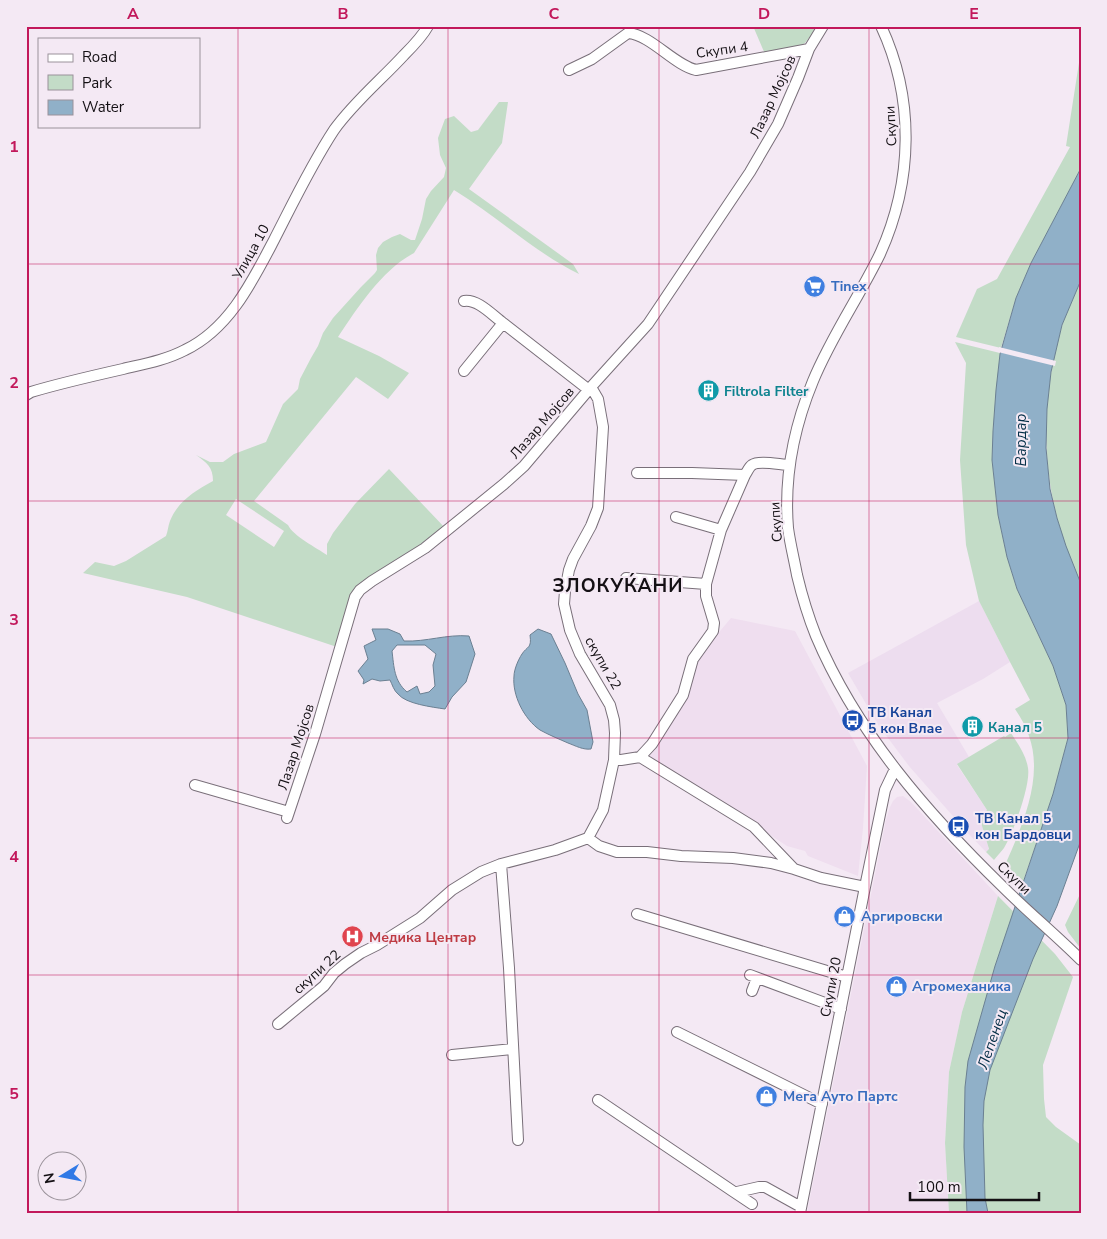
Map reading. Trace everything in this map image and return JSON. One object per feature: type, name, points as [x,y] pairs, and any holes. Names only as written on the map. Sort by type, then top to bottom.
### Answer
[{"type":"street","name":"Улица 10","points":[[26,395],[65,382],[171,356],[203,340],[217,329],[238,302],[262,262],[315,160],[336,128],[351,109],[414,45],[428,26]]},
{"type":"street","name":"Лазар Мојсов","points":[[195,785],[288,815],[315,734],[357,593],[380,575],[403,563],[425,548],[524,466],[590,388],[648,324],[750,172],[778,124],[809,49],[823,26]]},
{"type":"street","name":"Скупи","points":[[881,26],[901,84],[905,112],[906,145],[903,179],[890,231],[879,255],[824,355],[812,382],[802,413],[790,465],[788,485],[788,528],[798,581],[807,613],[817,638],[842,688],[866,729],[895,768],[917,797],[1004,888],[1081,960]]},
{"type":"street","name":"Cкупи 4","points":[[569,70],[592,59],[624,35],[630,33],[646,39],[686,66],[696,70],[809,49]]},
{"type":"street","points":[[464,301],[475,302],[590,388]]},
{"type":"street","points":[[464,371],[503,323]]},
{"type":"street","name":"скупи 22","points":[[278,1024],[324,986],[334,973],[345,964],[420,918],[452,890],[481,872],[501,864],[555,850],[588,838],[603,810],[614,760],[615,733],[613,711],[609,701],[580,654],[570,630],[564,604],[569,570],[598,508],[603,427],[598,399],[590,388]]},
{"type":"street","points":[[614,760],[640,757],[652,744],[683,694],[693,659],[713,631],[714,623],[706,596],[706,584],[721,530],[749,467],[759,463],[790,465]]},
{"type":"street","points":[[637,473],[745,475]]},
{"type":"street","points":[[676,517],[721,530]]},
{"type":"street","points":[[626,578],[706,584]]},
{"type":"street","points":[[640,757],[754,827],[794,869]]},
{"type":"street","name":"Скупи 20","points":[[801,1210],[885,790],[895,768]]},
{"type":"street","points":[[588,838],[599,846],[617,852],[647,852],[681,856],[733,858],[771,863],[821,878],[865,887]]},
{"type":"street","points":[[501,864],[509,968],[518,1140]]},
{"type":"street","points":[[637,914],[848,978]]},
{"type":"street","points":[[752,992],[753,977],[841,1009]]},
{"type":"street","points":[[677,1032],[822,1104]]},
{"type":"street","points":[[452,1056],[513,1049]]},
{"type":"street","points":[[598,1100],[752,1204]]},
{"type":"street","points":[[734,1192],[765,1187],[801,1210]]},
{"type":"shaded area","points":[[979,601],[1010,662],[983,679],[937,703],[969,757],[957,765],[987,810],[981,819],[989,850],[986,852],[909,766],[879,726],[848,673]]},
{"type":"shaded area","points":[[731,618],[795,631],[867,766],[858,876],[808,856],[805,851],[787,846],[646,757],[694,662]]},
{"type":"shaded area","points":[[903,796],[911,802],[998,896],[962,1012],[949,1072],[945,1143],[949,1213],[807,1213],[886,820],[893,801],[897,797]]},
{"type":"green space","points":[[753,26],[818,26],[805,43],[800,46],[765,54]]},
{"type":"green space","points":[[1081,50],[1081,168],[1031,263],[1016,298],[1001,348],[956,337],[977,289],[997,279],[1070,147],[1066,146]]},
{"type":"green space","points":[[499,102],[508,102],[502,143],[469,189],[573,264],[579,274],[531,245],[454,190],[414,253],[402,260],[381,279],[362,302],[338,337],[379,356],[409,373],[388,399],[356,377],[254,501],[288,525],[300,537],[327,555],[327,544],[333,533],[355,504],[389,469],[447,530],[364,587],[340,648],[187,597],[83,573],[95,562],[114,566],[126,561],[166,536],[173,514],[182,502],[213,481],[209,466],[196,455],[210,462],[223,462],[234,454],[266,442],[283,404],[298,389],[300,379],[323,333],[333,318],[377,270],[376,255],[378,248],[383,242],[400,234],[415,240],[426,199],[444,177],[446,168],[440,155],[438,138],[445,119],[454,116],[471,132],[478,130]],"holes":[[[236,499],[284,531],[274,547],[226,515]]]},
{"type":"green space","points":[[1081,280],[1081,584],[1068,553],[1051,489],[1047,457],[1046,424],[1054,359],[1062,326]]},
{"type":"green space","points":[[955,342],[1000,353],[992,460],[998,515],[1007,557],[1017,589],[1053,666],[1066,705],[1068,738],[1053,794],[1023,882],[1005,865],[1024,818],[1032,785],[1033,752],[1029,736],[1015,709],[1030,700],[979,601],[966,545],[960,460],[966,363]]},
{"type":"green space","points":[[1011,733],[1021,750],[1028,768],[1027,786],[1012,832],[1004,848],[994,860],[986,852],[989,849],[980,819],[987,810],[957,764]]},
{"type":"green space","points":[[1081,892],[1081,949],[1065,925]]},
{"type":"green space","points":[[998,896],[1055,954],[1073,977],[1043,1065],[1044,1099],[1046,1117],[1056,1127],[1081,1145],[1081,1213],[949,1213],[945,1143],[949,1072],[962,1012]]},
{"type":"water","points":[[1081,168],[1081,280],[1062,325],[1051,372],[1047,409],[1046,448],[1050,489],[1057,518],[1081,584],[1081,840],[1057,906],[1033,959],[990,1070],[984,1101],[983,1125],[985,1198],[988,1213],[967,1213],[964,1147],[965,1087],[968,1061],[995,966],[1053,794],[1068,738],[1066,705],[1053,666],[1017,589],[1007,557],[998,515],[992,460],[996,390],[1000,354],[1016,298],[1031,263]]},
{"type":"water","points":[[372,629],[388,629],[400,634],[404,641],[469,636],[475,654],[466,682],[452,697],[445,709],[407,700],[397,693],[390,680],[380,681],[372,679],[363,684],[364,680],[358,671],[368,659],[364,646],[376,640]],"holes":[[[397,645],[425,645],[436,654],[433,665],[435,686],[429,692],[420,694],[417,686],[407,692],[397,678],[392,651]]]},
{"type":"water","points":[[538,629],[551,634],[587,710],[593,742],[591,749],[585,749],[540,730],[529,720],[520,706],[514,683],[516,665],[530,645],[530,635]]},
{"type":"pier","points":[[999,347],[1056,361],[1055,366],[998,352]]},
{"type":"place","name":"Tinex","points":[[815,286]]},
{"type":"place","name":"Filtrola Filter","points":[[708,391]]},
{"type":"place","name":"ТВ Канал 5 кон Влае","points":[[852,720]]},
{"type":"place","name":"Канал 5","points":[[972,727]]},
{"type":"place","name":"ТВ Канал 5 кон Бардовци","points":[[959,826]]},
{"type":"place","name":"Аргировски","points":[[845,916]]},
{"type":"place","name":"Медика Центар","points":[[353,937]]},
{"type":"place","name":"Агромеханика","points":[[896,986]]},
{"type":"place","name":"Мега Ауто Партс","points":[[767,1096]]},
{"type":"district","name":"ЗЛОКУЌАНИ","points":[[618,586]]},
{"type":"water label","name":"Вардар","points":[[1021,440]]},
{"type":"water label","name":"Лепенец","points":[[992,1039]]}]
